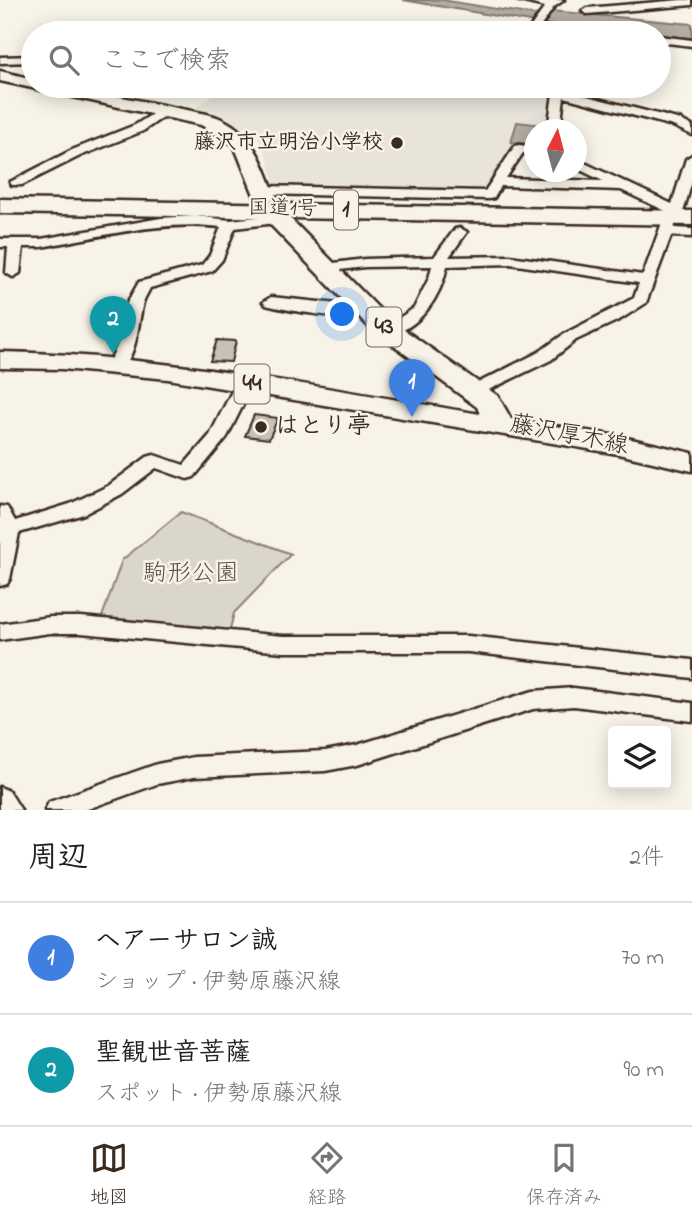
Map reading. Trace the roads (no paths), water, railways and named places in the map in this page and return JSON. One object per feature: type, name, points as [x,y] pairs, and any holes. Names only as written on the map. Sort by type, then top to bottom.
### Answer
[{"type":"main road","points":[[0,76],[21,81]]},
{"type":"main road","name":"藤沢厚木線","points":[[101,98],[207,120],[236,133],[248,149],[270,205],[323,268],[388,331],[488,402],[501,426],[618,445],[692,462]]},
{"type":"main road","name":"国道1号","points":[[0,197],[678,216]]},
{"type":"main road","name":"国道1号","points":[[0,206],[678,216]]},
{"type":"main road","name":"44","points":[[0,360],[116,365],[245,383],[501,426]]},
{"type":"street","points":[[521,0],[553,4]]},
{"type":"street","points":[[587,11],[692,2]]},
{"type":"street","points":[[540,21],[553,4]]},
{"type":"street","points":[[671,40],[692,43]]},
{"type":"street","points":[[0,60],[21,59]]},
{"type":"street","points":[[554,119],[555,98]]},
{"type":"street","points":[[587,98],[677,123],[692,131]]},
{"type":"street","points":[[17,182],[76,153],[139,128],[166,111]]},
{"type":"street","points":[[0,243],[41,243],[161,222],[195,220],[229,224],[270,205],[489,195],[519,149],[524,150]]},
{"type":"street","points":[[472,393],[545,356],[569,337],[615,316],[641,300],[647,280],[678,216],[692,159]]},
{"type":"street","points":[[587,168],[678,216],[692,233]]},
{"type":"street","points":[[498,182],[622,186]]},
{"type":"street","points":[[116,365],[131,333],[135,303],[144,285],[170,275],[205,269],[212,265],[229,224]]},
{"type":"street","points":[[388,331],[420,311],[437,278],[439,264],[460,232]]},
{"type":"street","points":[[13,273],[16,244]]},
{"type":"street","points":[[323,268],[365,263],[439,264],[510,260],[647,280]]},
{"type":"street","points":[[271,302],[367,312]]},
{"type":"street","points":[[0,579],[5,521],[77,509],[116,490],[154,461],[187,472],[218,438],[245,383]]},
{"type":"street","points":[[0,632],[50,625],[81,625],[283,644],[468,644],[692,669]]},
{"type":"street","points":[[58,810],[97,793],[158,774],[194,767],[325,761],[357,755],[533,700],[574,697],[692,712]]},
{"type":"street","points":[[0,798],[8,810]]},
{"type":"place","name":"藤沢市立明治小学校","points":[[397,143]]},
{"type":"place","name":"聖観世音菩薩","points":[[113,354]]},
{"type":"place","name":"ヘアーサロン誠","points":[[412,417]]},
{"type":"place","name":"はとり亭","points":[[261,427]]},
{"type":"park label","name":"駒形公園","points":[[191,574]]}]
